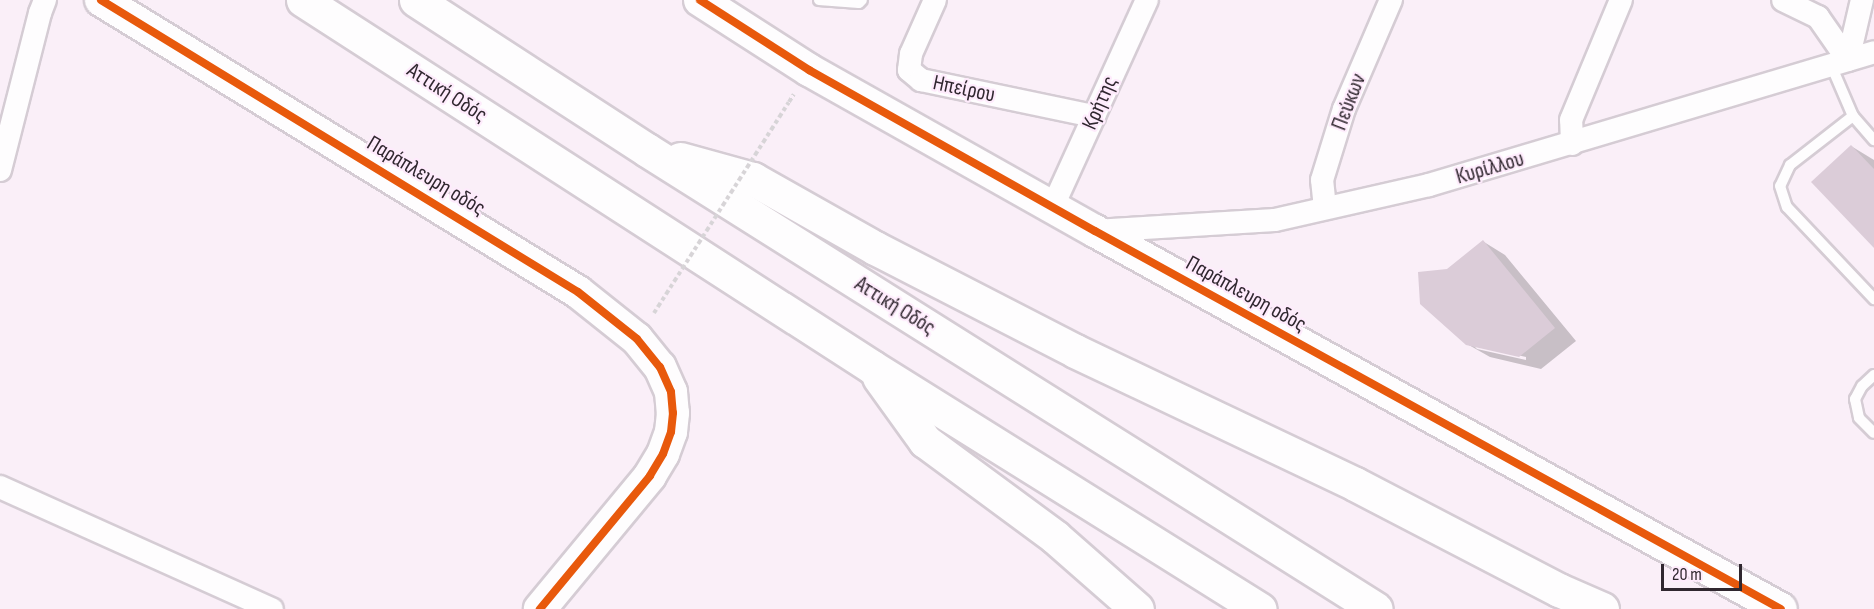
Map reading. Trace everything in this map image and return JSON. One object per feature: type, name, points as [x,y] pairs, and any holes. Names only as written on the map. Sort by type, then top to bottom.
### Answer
[{"type":"highway","name":"Αττική Οδός","points":[[303,0],[872,367],[1260,609]]},
{"type":"highway","name":"Αττική Οδός","points":[[416,0],[647,150],[1376,609]]},
{"type":"highway","points":[[647,150],[753,179],[875,248],[1075,351],[1374,494],[1559,590],[1602,609]]},
{"type":"highway","points":[[872,367],[925,441],[1055,537],[1137,609]]},
{"type":"street","points":[[0,170],[45,0]]},
{"type":"street","name":"Παράπλευρη οδός","points":[[101,0],[507,247],[602,310],[637,339],[660,367],[671,392],[673,413],[671,432],[650,476],[540,609]]},
{"type":"street","name":"Παράπλευρη οδός","points":[[700,0],[809,70],[1095,231],[1781,609]]},
{"type":"street","name":"Ηπείρου","points":[[935,0],[910,54],[909,70],[921,80],[1095,116]]},
{"type":"street","name":"Κρήτης","points":[[1053,206],[1147,0]]},
{"type":"street","name":"Πεύκων","points":[[1325,208],[1322,180],[1344,109],[1391,0]]},
{"type":"street","points":[[1572,144],[1571,120],[1621,0]]},
{"type":"street","points":[[1783,0],[1818,18],[1840,63]]},
{"type":"street","points":[[1840,63],[1862,0]]},
{"type":"street","name":"Κυρίλλου","points":[[1095,231],[1275,220],[1429,185],[1874,52]]},
{"type":"street","points":[[0,487],[272,609]]},
{"type":"lane","points":[[819,0],[858,3],[862,0]]},
{"type":"lane","points":[[1840,63],[1853,116],[1874,140]]},
{"type":"lane","points":[[1853,116],[1790,165],[1780,186],[1787,207],[1874,299]]},
{"type":"lane","points":[[1874,375],[1862,386],[1855,399],[1859,418],[1874,433]]},
{"type":"path","points":[[654,313],[789,102]]},
{"type":"building","points":[[1851,145],[1874,169],[1874,248],[1811,182]]},
{"type":"building","points":[[1483,240],[1555,328],[1519,357],[1466,345],[1420,304],[1418,272],[1447,269]]},
{"type":"cycle path","points":[[101,0],[578,292],[637,339],[660,367],[671,392],[673,413],[671,432],[663,454],[650,476],[540,609]]},
{"type":"cycle path","points":[[700,0],[809,70],[1095,231],[1781,609]]}]
